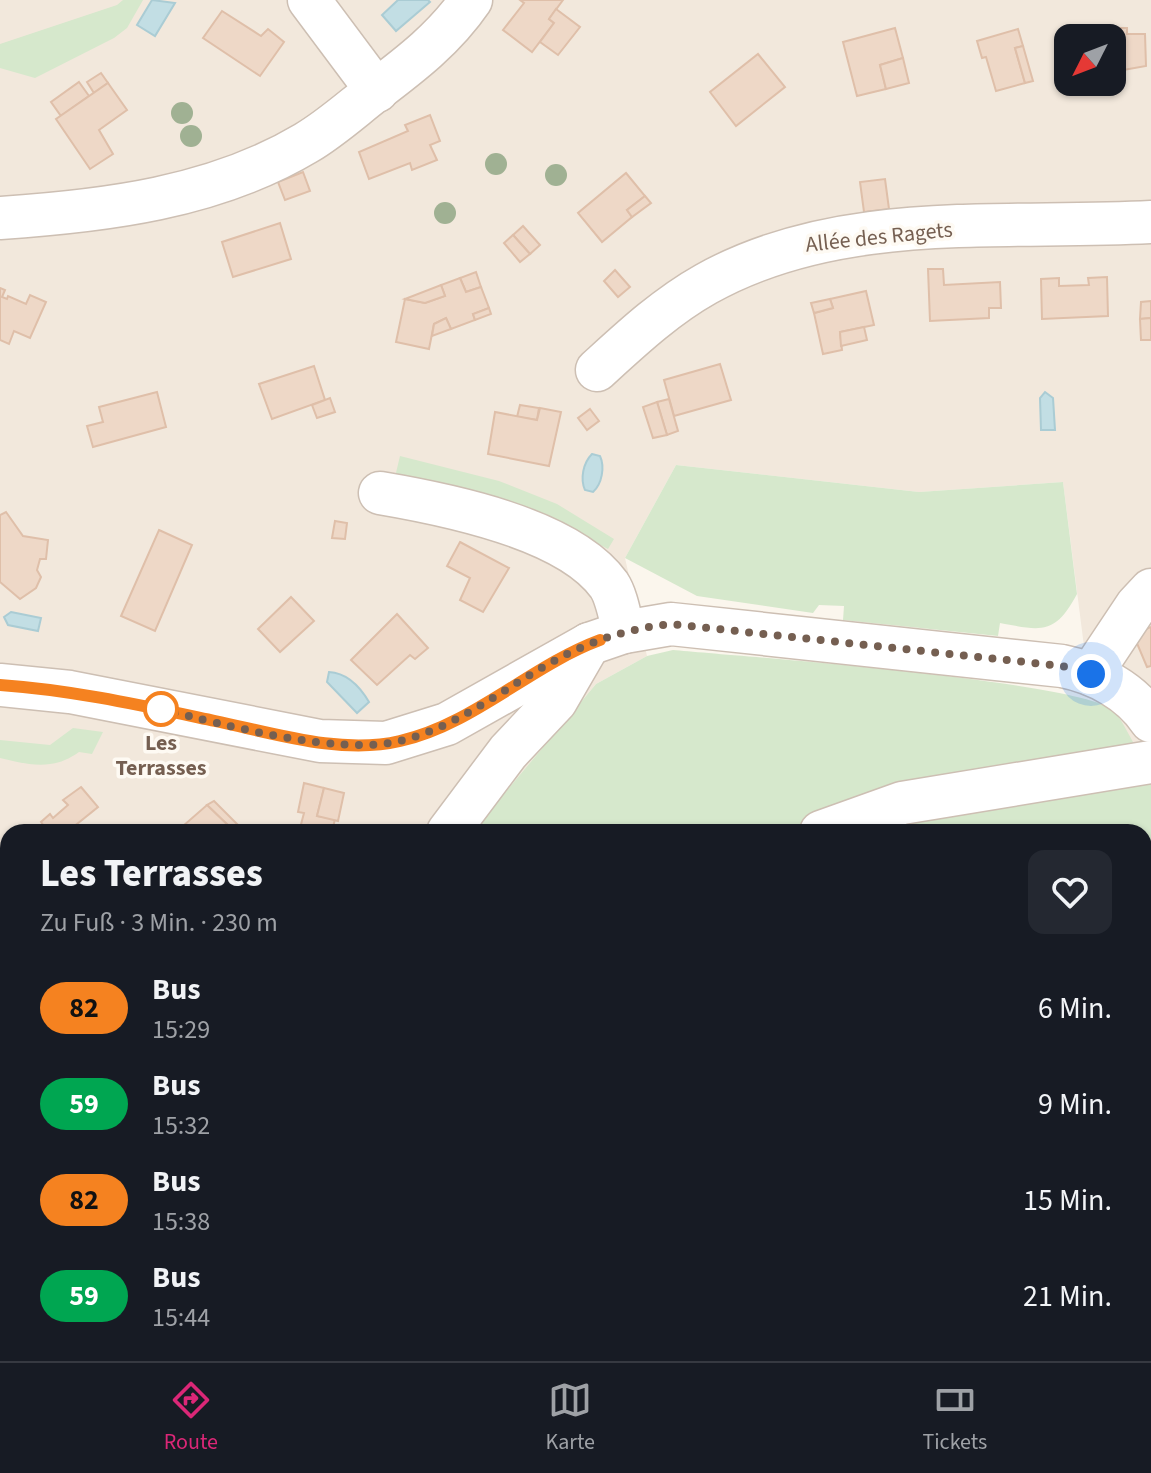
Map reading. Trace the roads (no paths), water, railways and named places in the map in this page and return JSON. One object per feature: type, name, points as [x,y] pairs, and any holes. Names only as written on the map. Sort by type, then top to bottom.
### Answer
[{"type":"street","points":[[309,0],[377,91]]},
{"type":"street","points":[[0,218],[73,215],[157,199],[214,182],[306,143],[433,45],[471,0]]},
{"type":"street","name":"Allée des Ragets","points":[[597,370],[685,296],[729,272],[797,246],[920,228],[1151,222]]},
{"type":"street","points":[[380,493],[483,516],[554,542],[585,563],[610,586],[605,639],[556,701],[508,752],[454,824]]},
{"type":"street","points":[[1091,674],[1118,632],[1151,590]]},
{"type":"street","points":[[0,685],[70,692],[320,741],[386,743],[447,724],[605,639],[671,624],[1062,666],[1091,674],[1121,691],[1151,721]]},
{"type":"street","points":[[843,824],[902,803],[1151,762]]},
{"type":"water","points":[[152,0],[175,3],[155,36],[137,25]]},
{"type":"water","points":[[398,0],[430,2],[396,31],[382,15]]},
{"type":"water","points":[[1045,392],[1053,398],[1055,430],[1041,430],[1040,398]]},
{"type":"water","points":[[592,454],[600,456],[602,465],[600,480],[593,492],[585,490],[583,481],[585,466]]},
{"type":"water","points":[[11,612],[41,618],[38,631],[8,625],[4,617]]},
{"type":"water","points":[[329,672],[352,681],[369,702],[357,713],[327,682]]},
{"type":"place","name":"Les Terrasses","points":[[161,709]]}]
